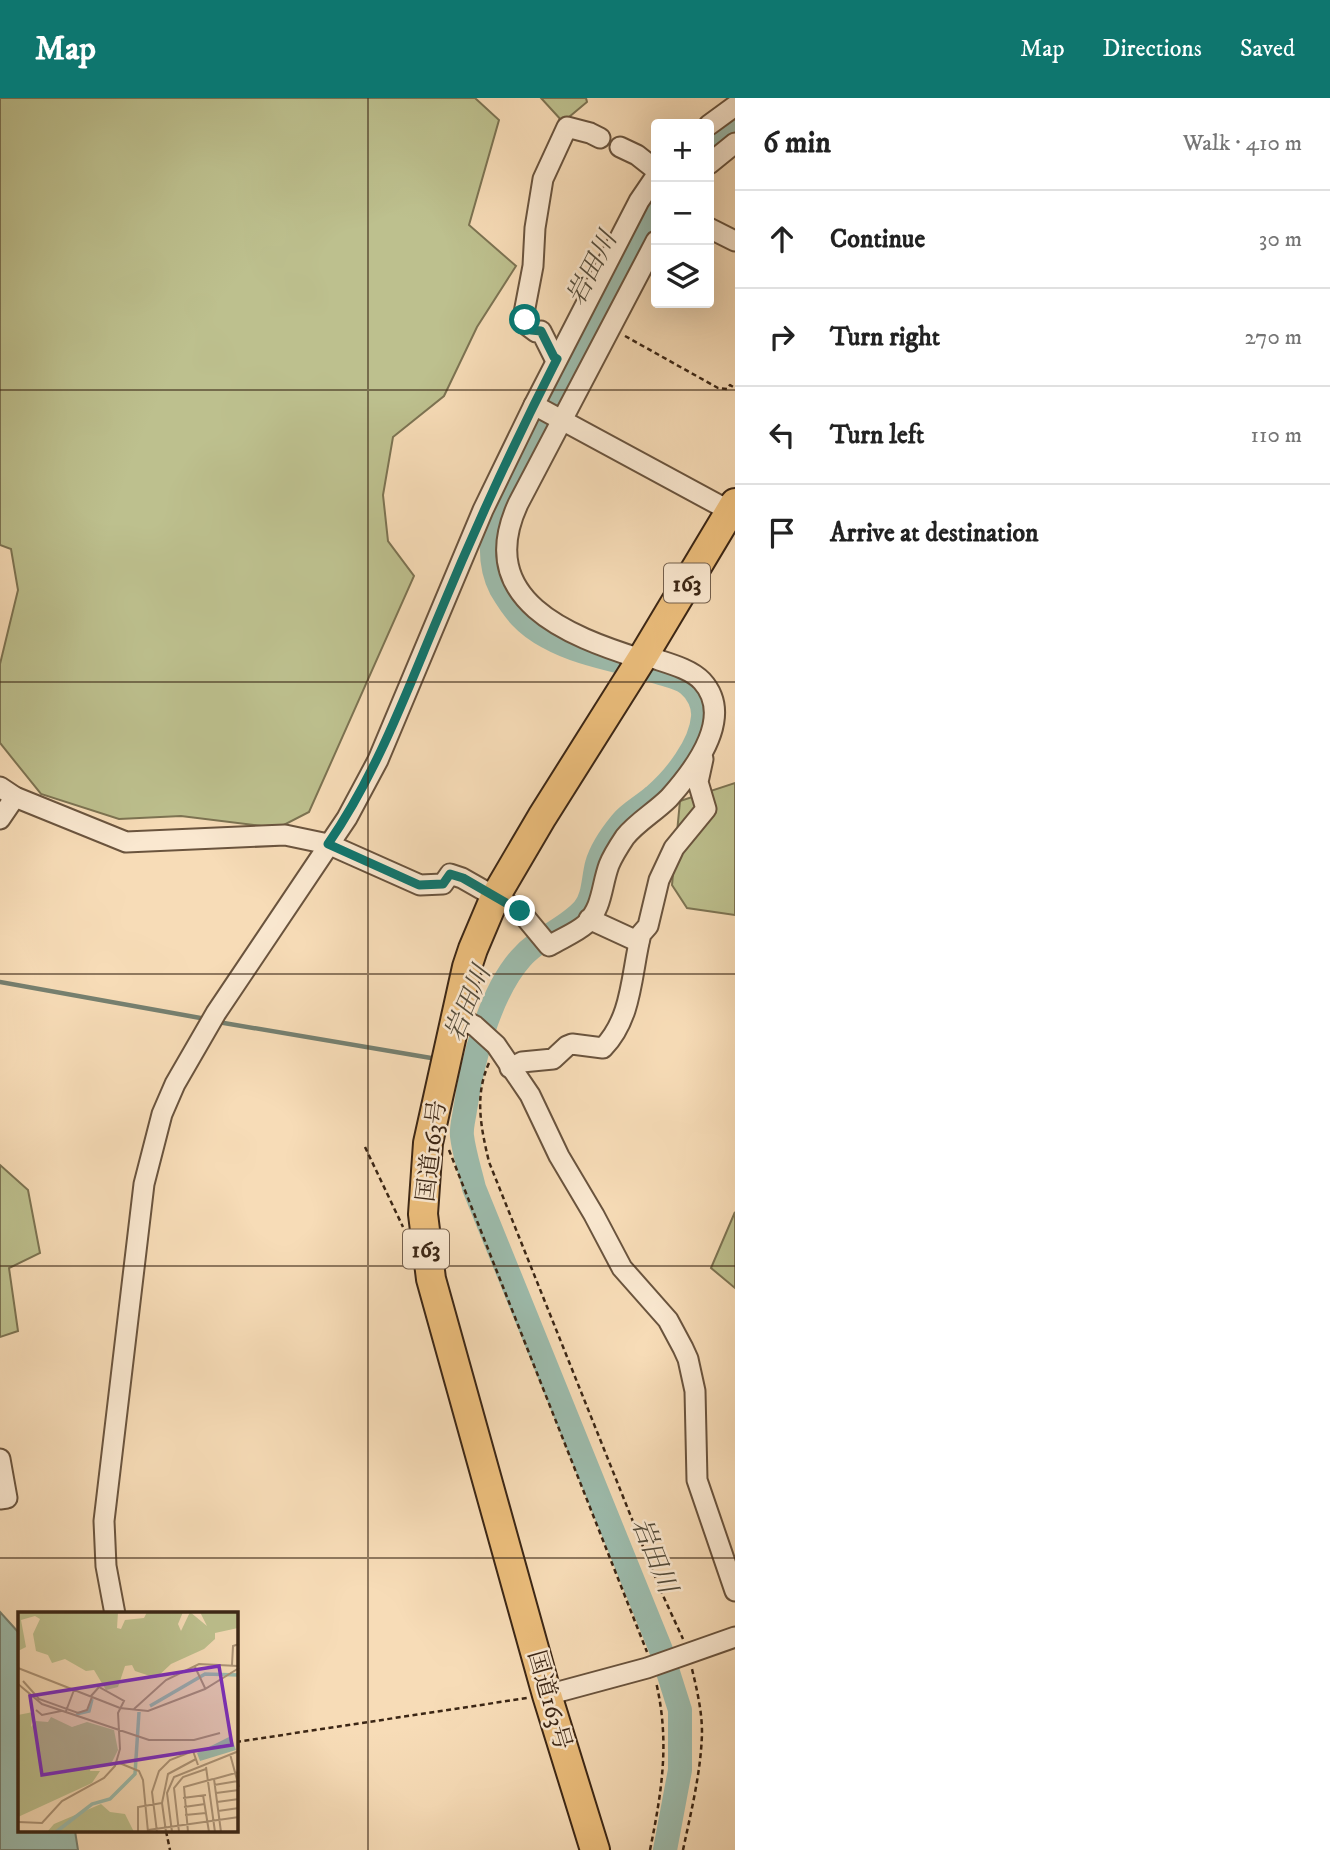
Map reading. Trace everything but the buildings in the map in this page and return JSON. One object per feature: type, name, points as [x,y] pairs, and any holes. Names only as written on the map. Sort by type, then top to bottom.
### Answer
[{"type":"highway","name":"国道163号","points":[[596,1850],[547,1695],[431,1279],[423,1214],[424,1180],[430,1131],[466,1021],[467,967],[495,897],[542,817],[730,521]]},
{"type":"street","points":[[714,121],[735,106]]},
{"type":"street","points":[[557,359],[541,331],[536,332],[528,326],[524,313],[533,265],[535,228],[543,179],[566,127],[600,138]]},
{"type":"street","points":[[714,160],[735,143]]},
{"type":"street","points":[[620,147],[651,166]]},
{"type":"street","points":[[115,1612],[106,1566],[104,1521],[144,1184],[162,1114],[175,1084],[216,1013],[346,817],[378,760],[483,510],[639,201],[651,192]]},
{"type":"street","points":[[714,231],[735,242]]},
{"type":"street","points":[[0,819],[7,792],[126,842],[285,835],[328,844],[419,885],[443,884],[450,874],[463,878],[520,911],[549,946],[585,925],[600,902],[608,867],[624,839],[667,799],[693,769],[711,736],[716,714],[707,687],[702,680],[686,670],[639,662],[591,643],[548,620],[521,595],[510,572],[508,541],[514,513],[654,245]]},
{"type":"street","points":[[536,405],[730,521]]},
{"type":"street","points":[[510,1068],[522,1062],[553,1059],[572,1044],[603,1048],[610,1041],[624,1015],[641,934],[648,926],[659,880],[674,848],[706,809],[698,782],[705,750]]},
{"type":"street","points":[[589,919],[639,942]]},
{"type":"street","points":[[466,1021],[496,1046],[530,1095],[559,1156],[622,1268],[668,1321],[688,1359],[695,1391],[697,1480],[735,1591]]},
{"type":"street","points":[[0,1459],[7,1498],[0,1499]]},
{"type":"street","points":[[547,1695],[652,1667],[735,1637]]},
{"type":"path","points":[[611,328],[718,388],[727,389],[730,385],[735,388]]},
{"type":"path","points":[[496,1046],[482,1083],[480,1107],[489,1162],[687,1653],[699,1703],[702,1731],[700,1757],[683,1850]]},
{"type":"path","points":[[430,1131],[446,1143],[652,1667],[663,1709],[664,1761],[663,1781],[650,1850]]},
{"type":"path","points":[[238,1742],[547,1695]]},
{"type":"path","points":[[166,1832],[170,1850]]},
{"type":"green space","points":[[0,98],[475,98],[499,120],[469,225],[516,266],[477,327],[444,396],[393,437],[383,495],[388,541],[414,576],[309,812],[278,828],[181,816],[119,819],[41,794],[0,743],[0,664],[18,590],[11,549],[0,545]]},
{"type":"green space","points":[[541,98],[586,98],[587,102],[563,122]]},
{"type":"green space","points":[[735,783],[735,915],[687,908],[672,885],[680,801]]},
{"type":"green space","points":[[0,1165],[28,1190],[40,1253],[9,1268],[18,1331],[0,1337]]},
{"type":"green space","points":[[735,1212],[735,1288],[711,1268]]},
{"type":"shaded area","points":[[0,1612],[18,1632],[18,1832],[75,1832],[78,1850],[0,1850]]},
{"type":"waterway","name":"岩田川","points":[[714,138],[735,123]]},
{"type":"waterway","name":"岩田川","points":[[651,216],[500,507],[492,538],[492,559],[501,589],[516,611],[533,628],[573,648],[654,671],[688,684],[701,703],[701,728],[692,750],[670,780],[625,819],[611,837],[599,859],[591,893],[584,909],[528,951],[510,973],[491,1010],[477,1051],[462,1133],[474,1188],[661,1650],[680,1710],[680,1770],[665,1850]]},
{"type":"waterway","points":[[0,982],[206,1019]]},
{"type":"waterway","points":[[218,1022],[437,1059]]},
{"type":"waterway","points":[[458,1067],[471,1072]]},
{"type":"route","points":[[520,911],[463,878],[450,874],[443,884],[419,885],[328,844],[365,786],[378,760],[483,510],[557,359],[541,331],[531,330],[525,320]]}]
